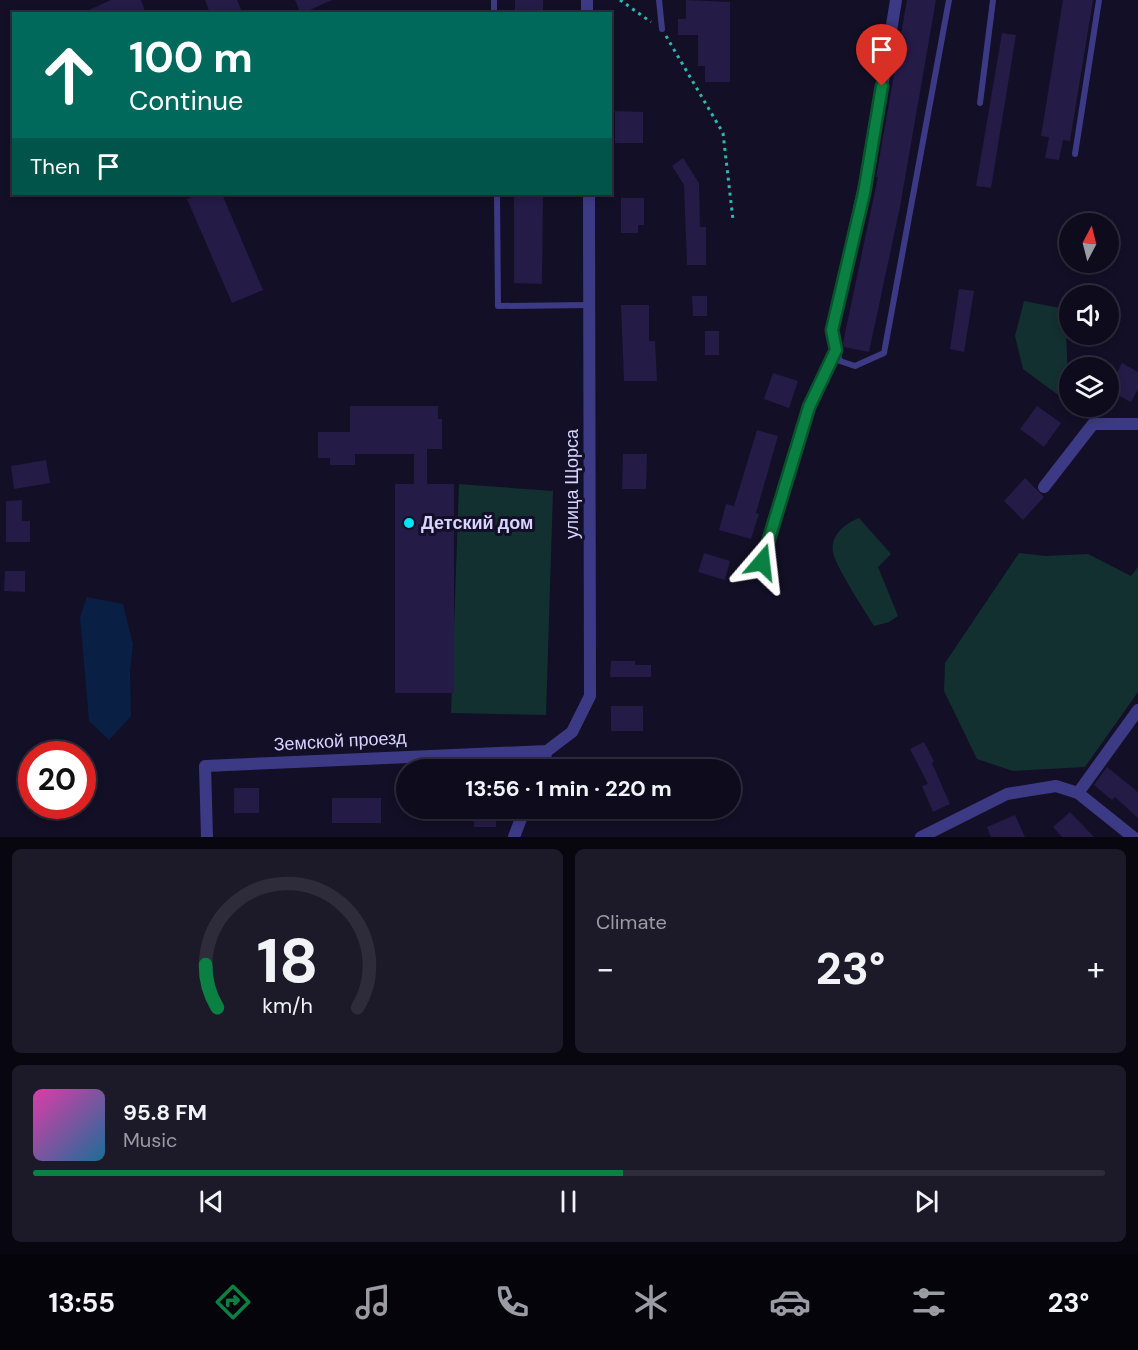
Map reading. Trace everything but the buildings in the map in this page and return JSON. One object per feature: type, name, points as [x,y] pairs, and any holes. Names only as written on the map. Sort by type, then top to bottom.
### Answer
[{"type":"street","points":[[836,350],[832,330],[872,150],[896,0]]},
{"type":"street","name":"улица Щорса","points":[[546,754],[572,732],[590,696],[588,195]]},
{"type":"street","points":[[1044,487],[1093,424],[1138,424]]},
{"type":"street","points":[[1078,793],[1138,710]]},
{"type":"street","points":[[544,759],[546,754]]},
{"type":"street","name":"Земской проезд","points":[[207,837],[205,766],[546,754]]},
{"type":"street","points":[[921,837],[1007,794],[1056,786],[1078,793],[1132,837]]},
{"type":"street","points":[[514,837],[521,819]]},
{"type":"lane","points":[[659,0],[662,29]]},
{"type":"lane","points":[[836,350],[840,361],[855,366],[884,353],[949,0]]},
{"type":"lane","points":[[980,103],[993,0]]},
{"type":"lane","points":[[1075,154],[1099,0]]},
{"type":"lane","points":[[497,195],[498,306],[590,305]]},
{"type":"lane","points":[[762,562],[809,407],[836,350]]},
{"type":"path","points":[[620,0],[662,29],[723,133],[733,220]]},
{"type":"green space","points":[[1024,301],[1059,308],[1059,345],[1067,345],[1067,357],[1059,357],[1059,396],[1023,369],[1015,336]]},
{"type":"green space","points":[[459,484],[553,491],[546,715],[451,713]]},
{"type":"green space","points":[[859,518],[891,554],[878,567],[898,616],[889,622],[874,626],[844,578],[833,552],[836,535],[844,526]]},
{"type":"green space","points":[[1019,553],[1046,556],[1088,554],[1131,576],[1138,567],[1138,692],[1085,767],[1013,771],[977,759],[944,691],[945,663]]},
{"type":"water","points":[[87,597],[123,604],[133,644],[130,671],[131,716],[109,740],[89,721],[80,617]]},
{"type":"place","name":"Детский дом","points":[[409,523]]},
{"type":"route","points":[[762,562],[809,407],[836,350],[832,330],[864,193],[882,86]]}]
